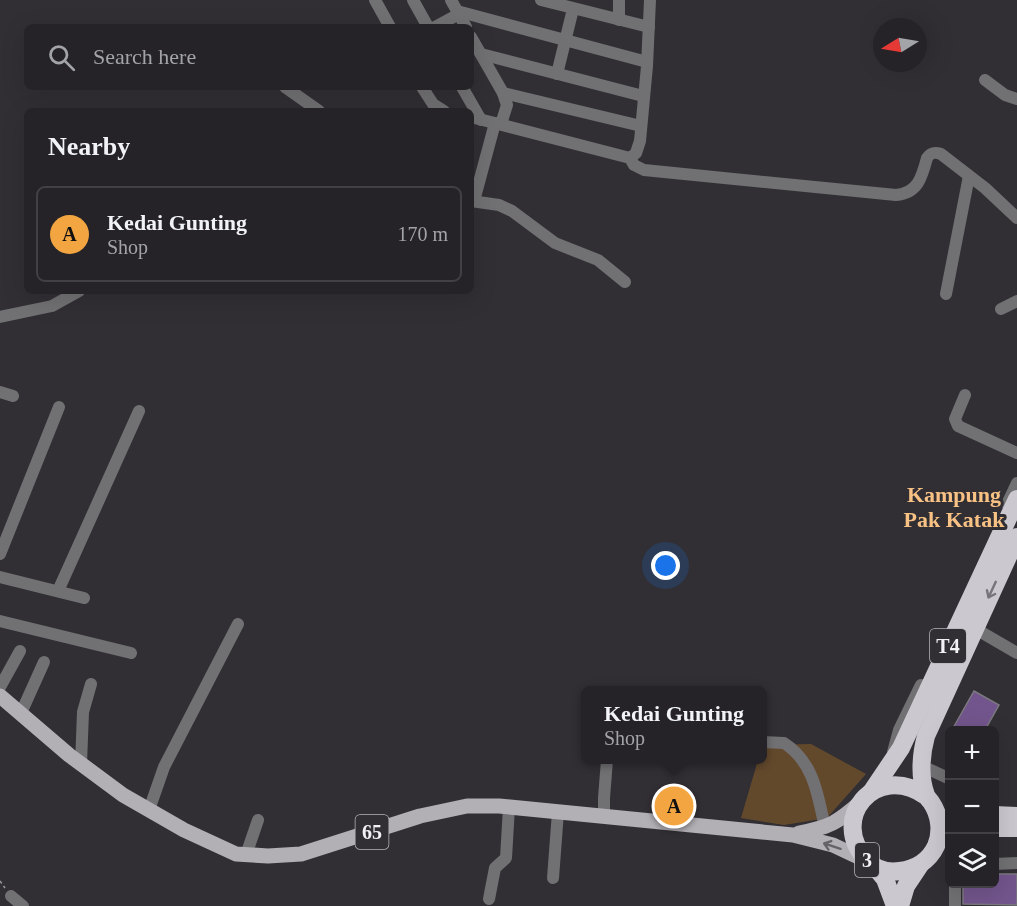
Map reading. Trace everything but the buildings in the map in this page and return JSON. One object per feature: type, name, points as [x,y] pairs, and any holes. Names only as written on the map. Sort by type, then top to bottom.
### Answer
[{"type":"highway","name":"T4","points":[[866,797],[891,762],[912,725],[1017,499]]},
{"type":"highway","name":"T4","points":[[929,799],[922,766],[922,752],[926,736],[1017,537]]},
{"type":"highway","points":[[866,797],[886,785],[900,784],[914,788],[945,807]]},
{"type":"highway","name":"3","points":[[866,797],[855,814],[853,834],[860,852],[885,879],[895,906]]},
{"type":"highway","name":"3","points":[[900,906],[906,886],[920,865],[943,841],[939,823],[929,799]]},
{"type":"highway","points":[[999,815],[1017,816]]},
{"type":"highway","points":[[999,828],[1017,828]]},
{"type":"highway","name":"3","points":[[872,865],[890,873],[920,865]]},
{"type":"main road","name":"65","points":[[0,696],[81,764],[123,795],[211,844],[236,854],[268,856],[301,854],[420,816],[467,806],[509,807],[793,835],[833,845],[872,865]]},
{"type":"main road","name":"65","points":[[793,835],[825,828],[839,821],[866,797]]},
{"type":"street","points":[[375,0],[388,24]]},
{"type":"street","points":[[413,0],[426,24]]},
{"type":"street","points":[[619,0],[619,20]]},
{"type":"street","points":[[630,158],[636,153],[638,147],[647,62],[650,0]]},
{"type":"street","points":[[548,1],[577,6],[649,27]]},
{"type":"street","points":[[557,74],[577,6]]},
{"type":"street","points":[[456,8],[647,62]]},
{"type":"street","points":[[438,24],[456,8]]},
{"type":"street","points":[[456,8],[464,24]]},
{"type":"street","points":[[474,42],[503,93],[507,105],[498,124],[474,198]]},
{"type":"street","points":[[481,54],[643,96]]},
{"type":"street","points":[[985,80],[1005,94],[1017,99]]},
{"type":"street","points":[[289,90],[315,108]]},
{"type":"street","points":[[424,90],[433,104],[439,108]]},
{"type":"street","points":[[463,90],[471,108]]},
{"type":"street","points":[[503,93],[640,126]]},
{"type":"street","points":[[476,118],[630,158],[634,165],[645,170],[896,195],[906,193],[915,187],[920,182],[927,158],[933,153],[941,154],[985,188],[1017,218]]},
{"type":"street","points":[[946,294],[969,176]]},
{"type":"street","points":[[474,201],[499,205],[512,211],[555,243],[598,260],[625,282]]},
{"type":"street","points":[[0,317],[52,306],[74,294]]},
{"type":"street","points":[[1001,309],[1017,301]]},
{"type":"street","points":[[0,392],[13,396]]},
{"type":"street","points":[[965,395],[955,419],[958,426],[1017,453]]},
{"type":"street","points":[[0,554],[59,406]]},
{"type":"street","points":[[58,591],[139,411]]},
{"type":"street","points":[[891,762],[899,730],[1017,483]]},
{"type":"street","points":[[0,577],[84,598]]},
{"type":"street","points":[[0,621],[131,653]]},
{"type":"street","points":[[149,810],[164,767],[238,624]]},
{"type":"street","points":[[974,628],[1017,653]]},
{"type":"street","points":[[0,687],[20,651]]},
{"type":"street","points":[[21,714],[44,662]]},
{"type":"street","points":[[81,764],[83,712],[91,684]]},
{"type":"street","points":[[767,742],[784,743],[808,765],[825,828]]},
{"type":"street","points":[[604,816],[603,798],[606,764]]},
{"type":"street","points":[[922,766],[945,778]]},
{"type":"street","points":[[489,898],[495,868],[506,858],[509,807]]},
{"type":"street","points":[[553,878],[558,812]]},
{"type":"street","points":[[246,855],[258,820]]},
{"type":"street","points":[[999,864],[1017,863]]},
{"type":"street","points":[[955,888],[955,906]]},
{"type":"street","points":[[11,896],[23,906]]},
{"type":"shaded area","points":[[811,744],[866,774],[827,818],[784,825],[741,818],[757,764],[767,764],[767,745]]},
{"type":"place","name":"Kedai Gunting","points":[[674,806]]},
{"type":"district","name":"Kampung Pak Katak","points":[[954,506]]}]
